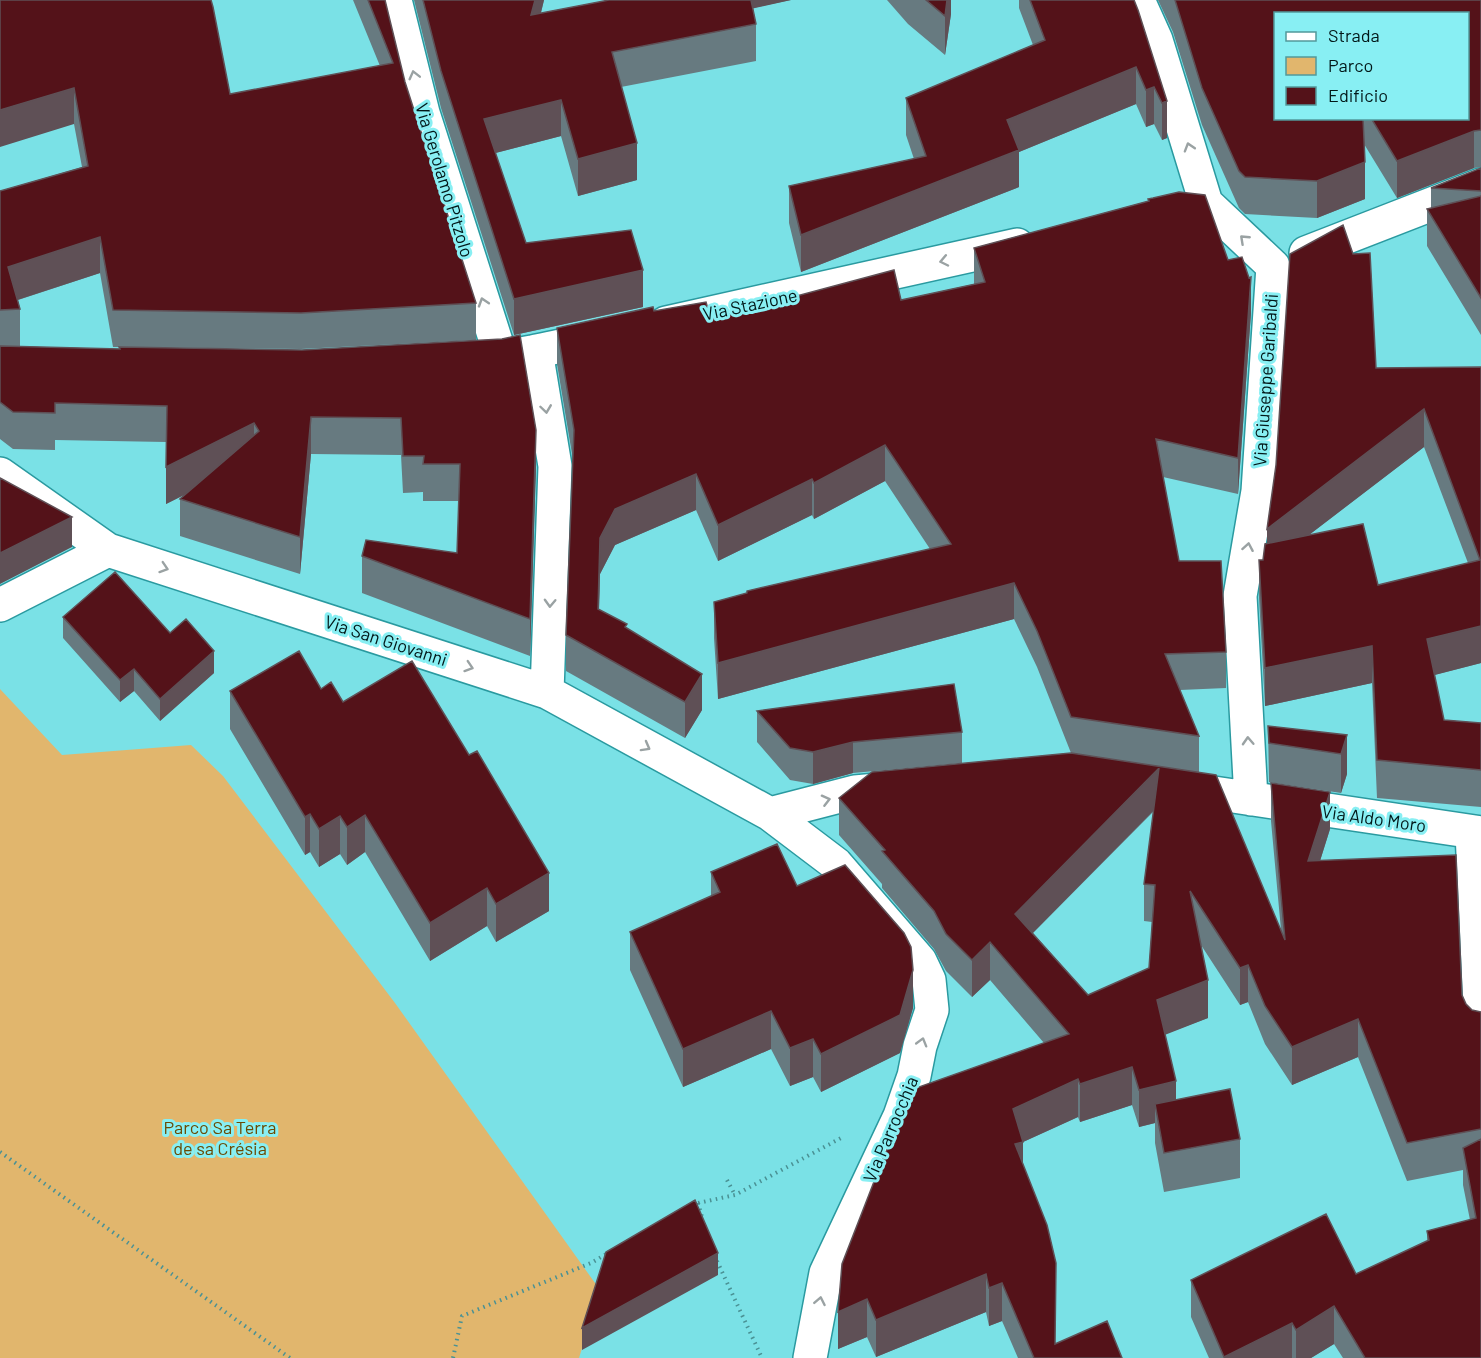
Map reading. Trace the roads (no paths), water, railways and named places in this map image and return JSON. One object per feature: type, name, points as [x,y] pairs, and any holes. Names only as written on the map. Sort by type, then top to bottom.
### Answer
[{"type":"street","name":"Via Gerolamo Pitzolo","points":[[395,0],[423,113],[501,357]]},
{"type":"street","points":[[1138,0],[1156,40],[1194,206],[1273,266],[1481,185]]},
{"type":"street","name":"Via Stazione","points":[[454,360],[501,357],[536,351],[1044,239]]},
{"type":"street","name":"Via Giuseppe Garibaldi","points":[[1251,799],[1240,596],[1258,491],[1273,266]]},
{"type":"street","points":[[536,351],[555,466],[547,692]]},
{"type":"street","name":"Via San Giovanni","points":[[0,474],[108,550],[547,692],[770,814]]},
{"type":"street","points":[[0,605],[108,550]]},
{"type":"street","name":"Via Aldo Moro","points":[[1150,784],[1477,833]]},
{"type":"street","points":[[770,814],[855,792],[912,787]]},
{"type":"street","name":"Via Parrocchia","points":[[770,814],[836,864],[920,961],[928,980],[932,1010],[920,1046],[914,1076],[900,1116],[826,1273],[810,1358]]},
{"type":"street","points":[[1477,833],[1481,1031]]},
{"type":"park label","name":"Parco Sa Terra de sa Crésia","points":[[220,1137]]}]
